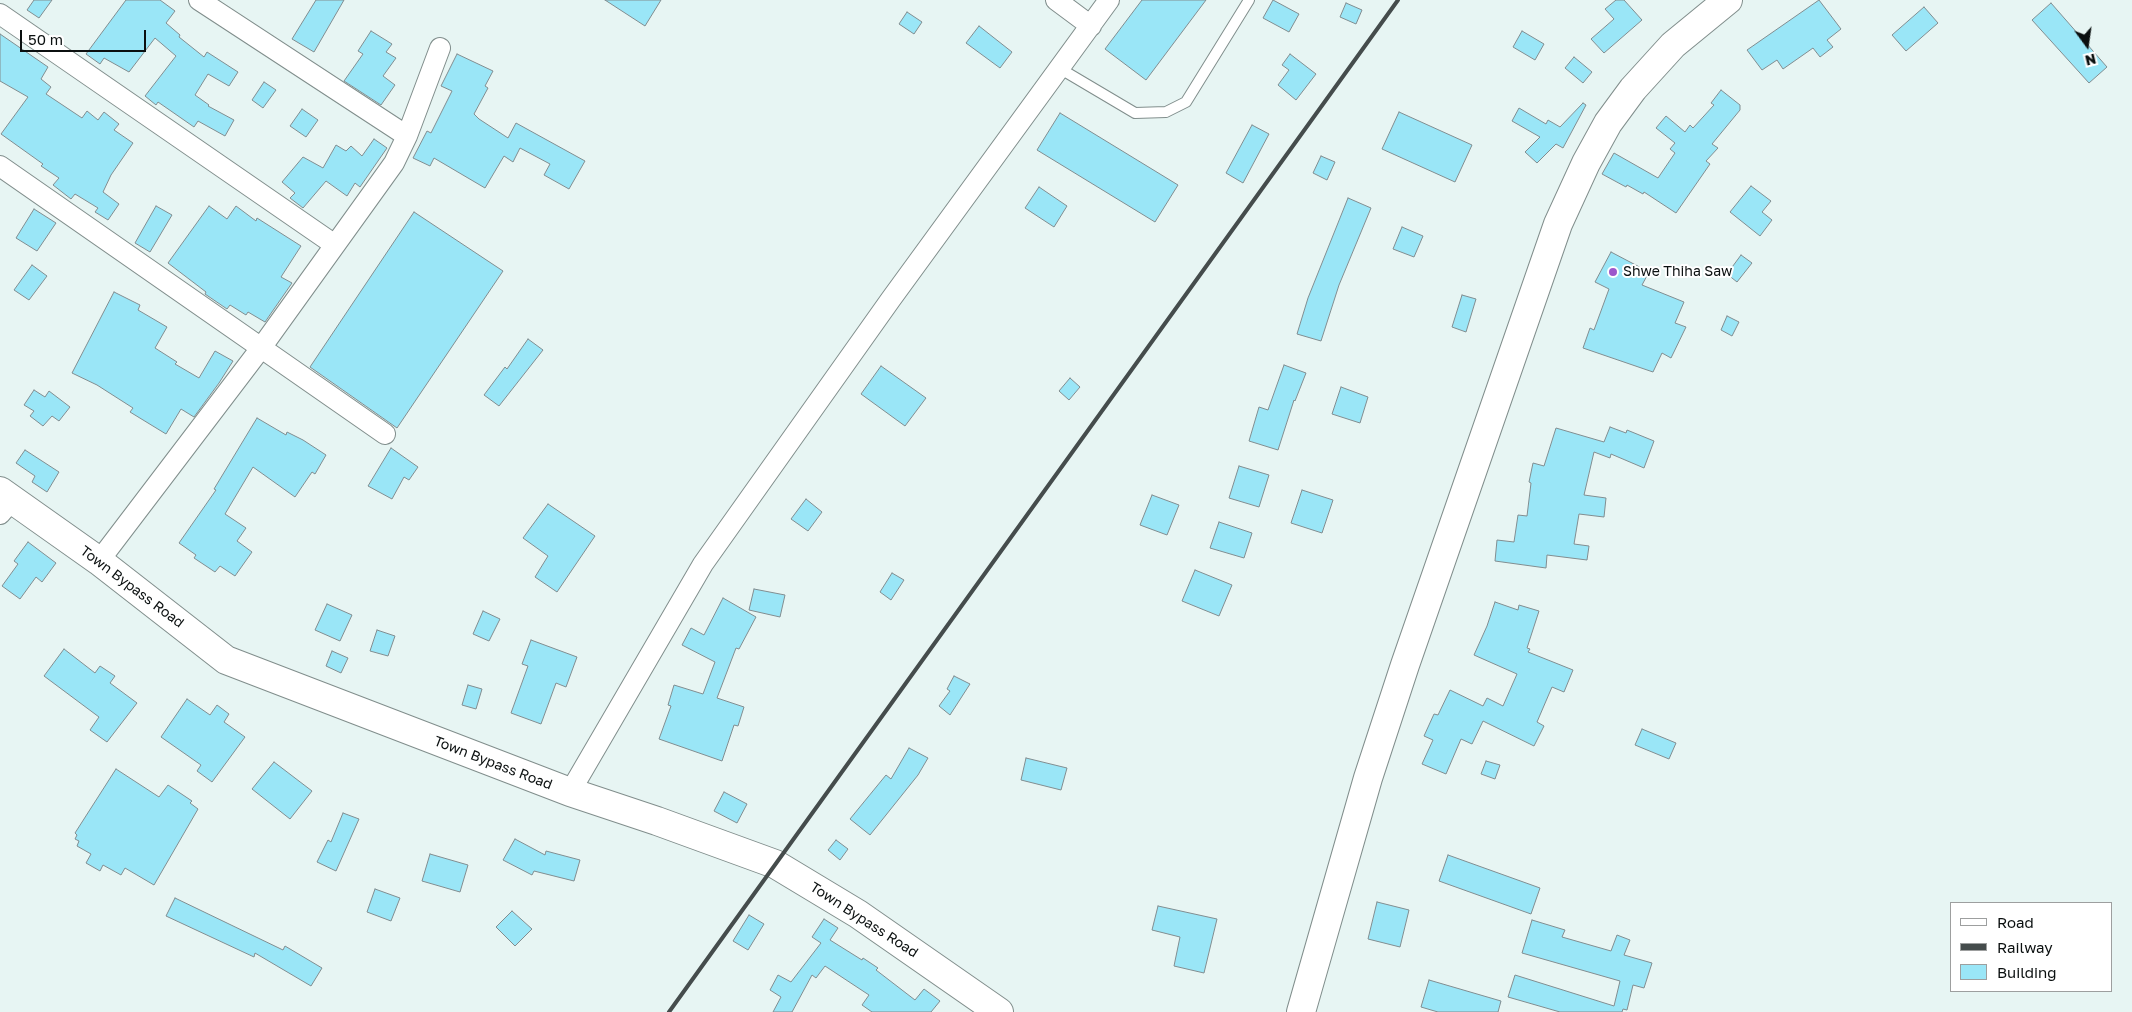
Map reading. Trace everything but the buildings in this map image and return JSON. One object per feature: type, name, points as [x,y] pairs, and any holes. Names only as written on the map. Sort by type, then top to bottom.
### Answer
[{"type":"main road","points":[[1301,1012],[1368,778],[1404,665],[1558,224],[1608,123],[1633,89],[1673,45],[1728,0]]},
{"type":"main road","name":"Town Bypass Road","points":[[4,502],[99,561],[226,660],[570,792],[775,864],[858,914],[999,1012]]},
{"type":"street","points":[[199,0],[407,136]]},
{"type":"street","points":[[1056,0],[1090,26]]},
{"type":"street","points":[[570,792],[703,564],[891,299],[1109,0]]},
{"type":"street","points":[[0,14],[335,245]]},
{"type":"street","points":[[99,561],[261,348],[394,163],[407,136],[440,48]]},
{"type":"street","points":[[0,166],[384,434]]},
{"type":"lane","points":[[1059,68],[1135,113],[1166,112],[1186,102],[1249,0]]},
{"type":"railway","points":[[669,1012],[1398,0]]},
{"type":"place","name":"Shwe Thiha Saw","points":[[1613,272]]}]
